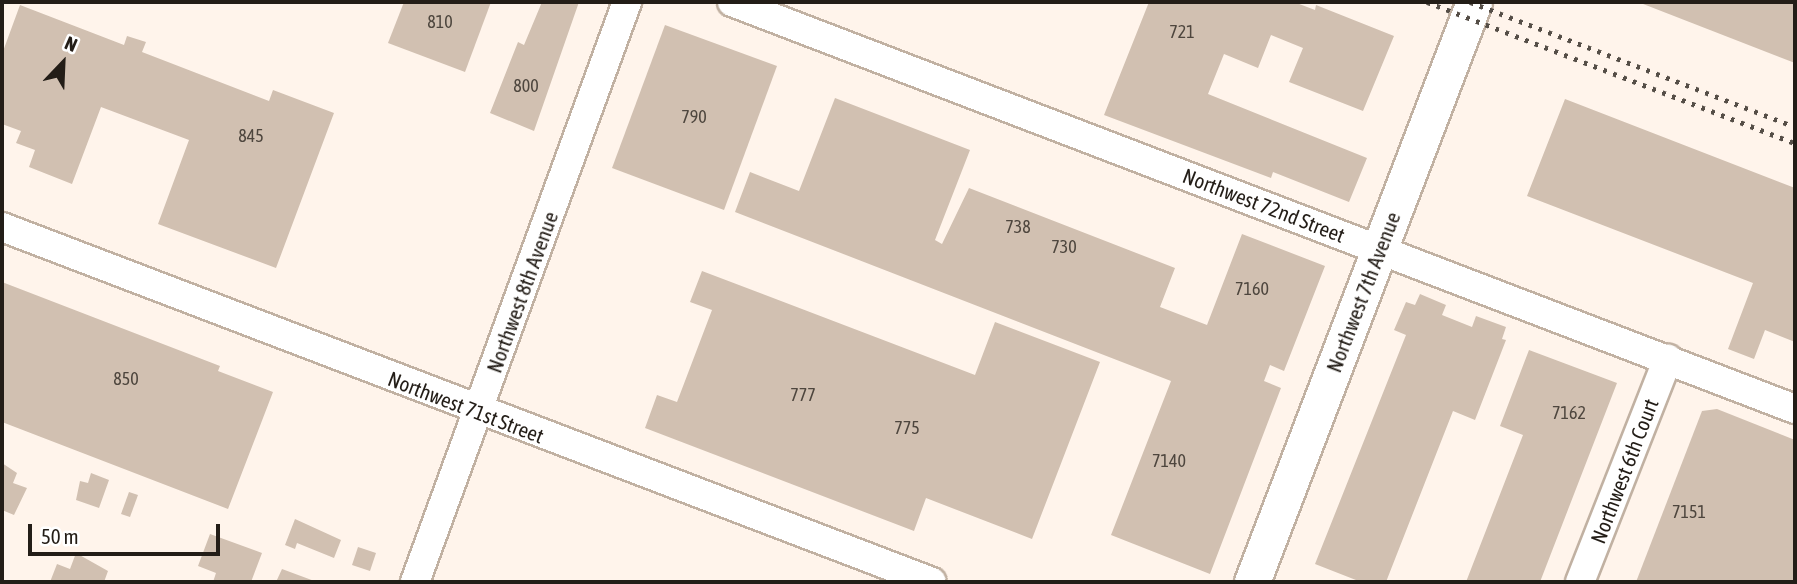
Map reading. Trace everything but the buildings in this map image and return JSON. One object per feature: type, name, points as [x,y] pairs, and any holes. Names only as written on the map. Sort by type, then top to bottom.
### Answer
[{"type":"main road","name":"Northwest 7th Avenue","points":[[1252,582],[1474,2]]},
{"type":"street","name":"Northwest 8th Avenue","points":[[415,582],[627,2]]},
{"type":"street","name":"Northwest 72nd Street","points":[[732,2],[1795,409]]},
{"type":"street","name":"Northwest 71st Street","points":[[2,227],[478,412],[932,582]]},
{"type":"street","name":"Northwest 6th Court","points":[[1580,582],[1668,359]]},
{"type":"railway","points":[[1427,2],[1795,143]]},
{"type":"railway","points":[[1470,2],[1795,127]]}]
